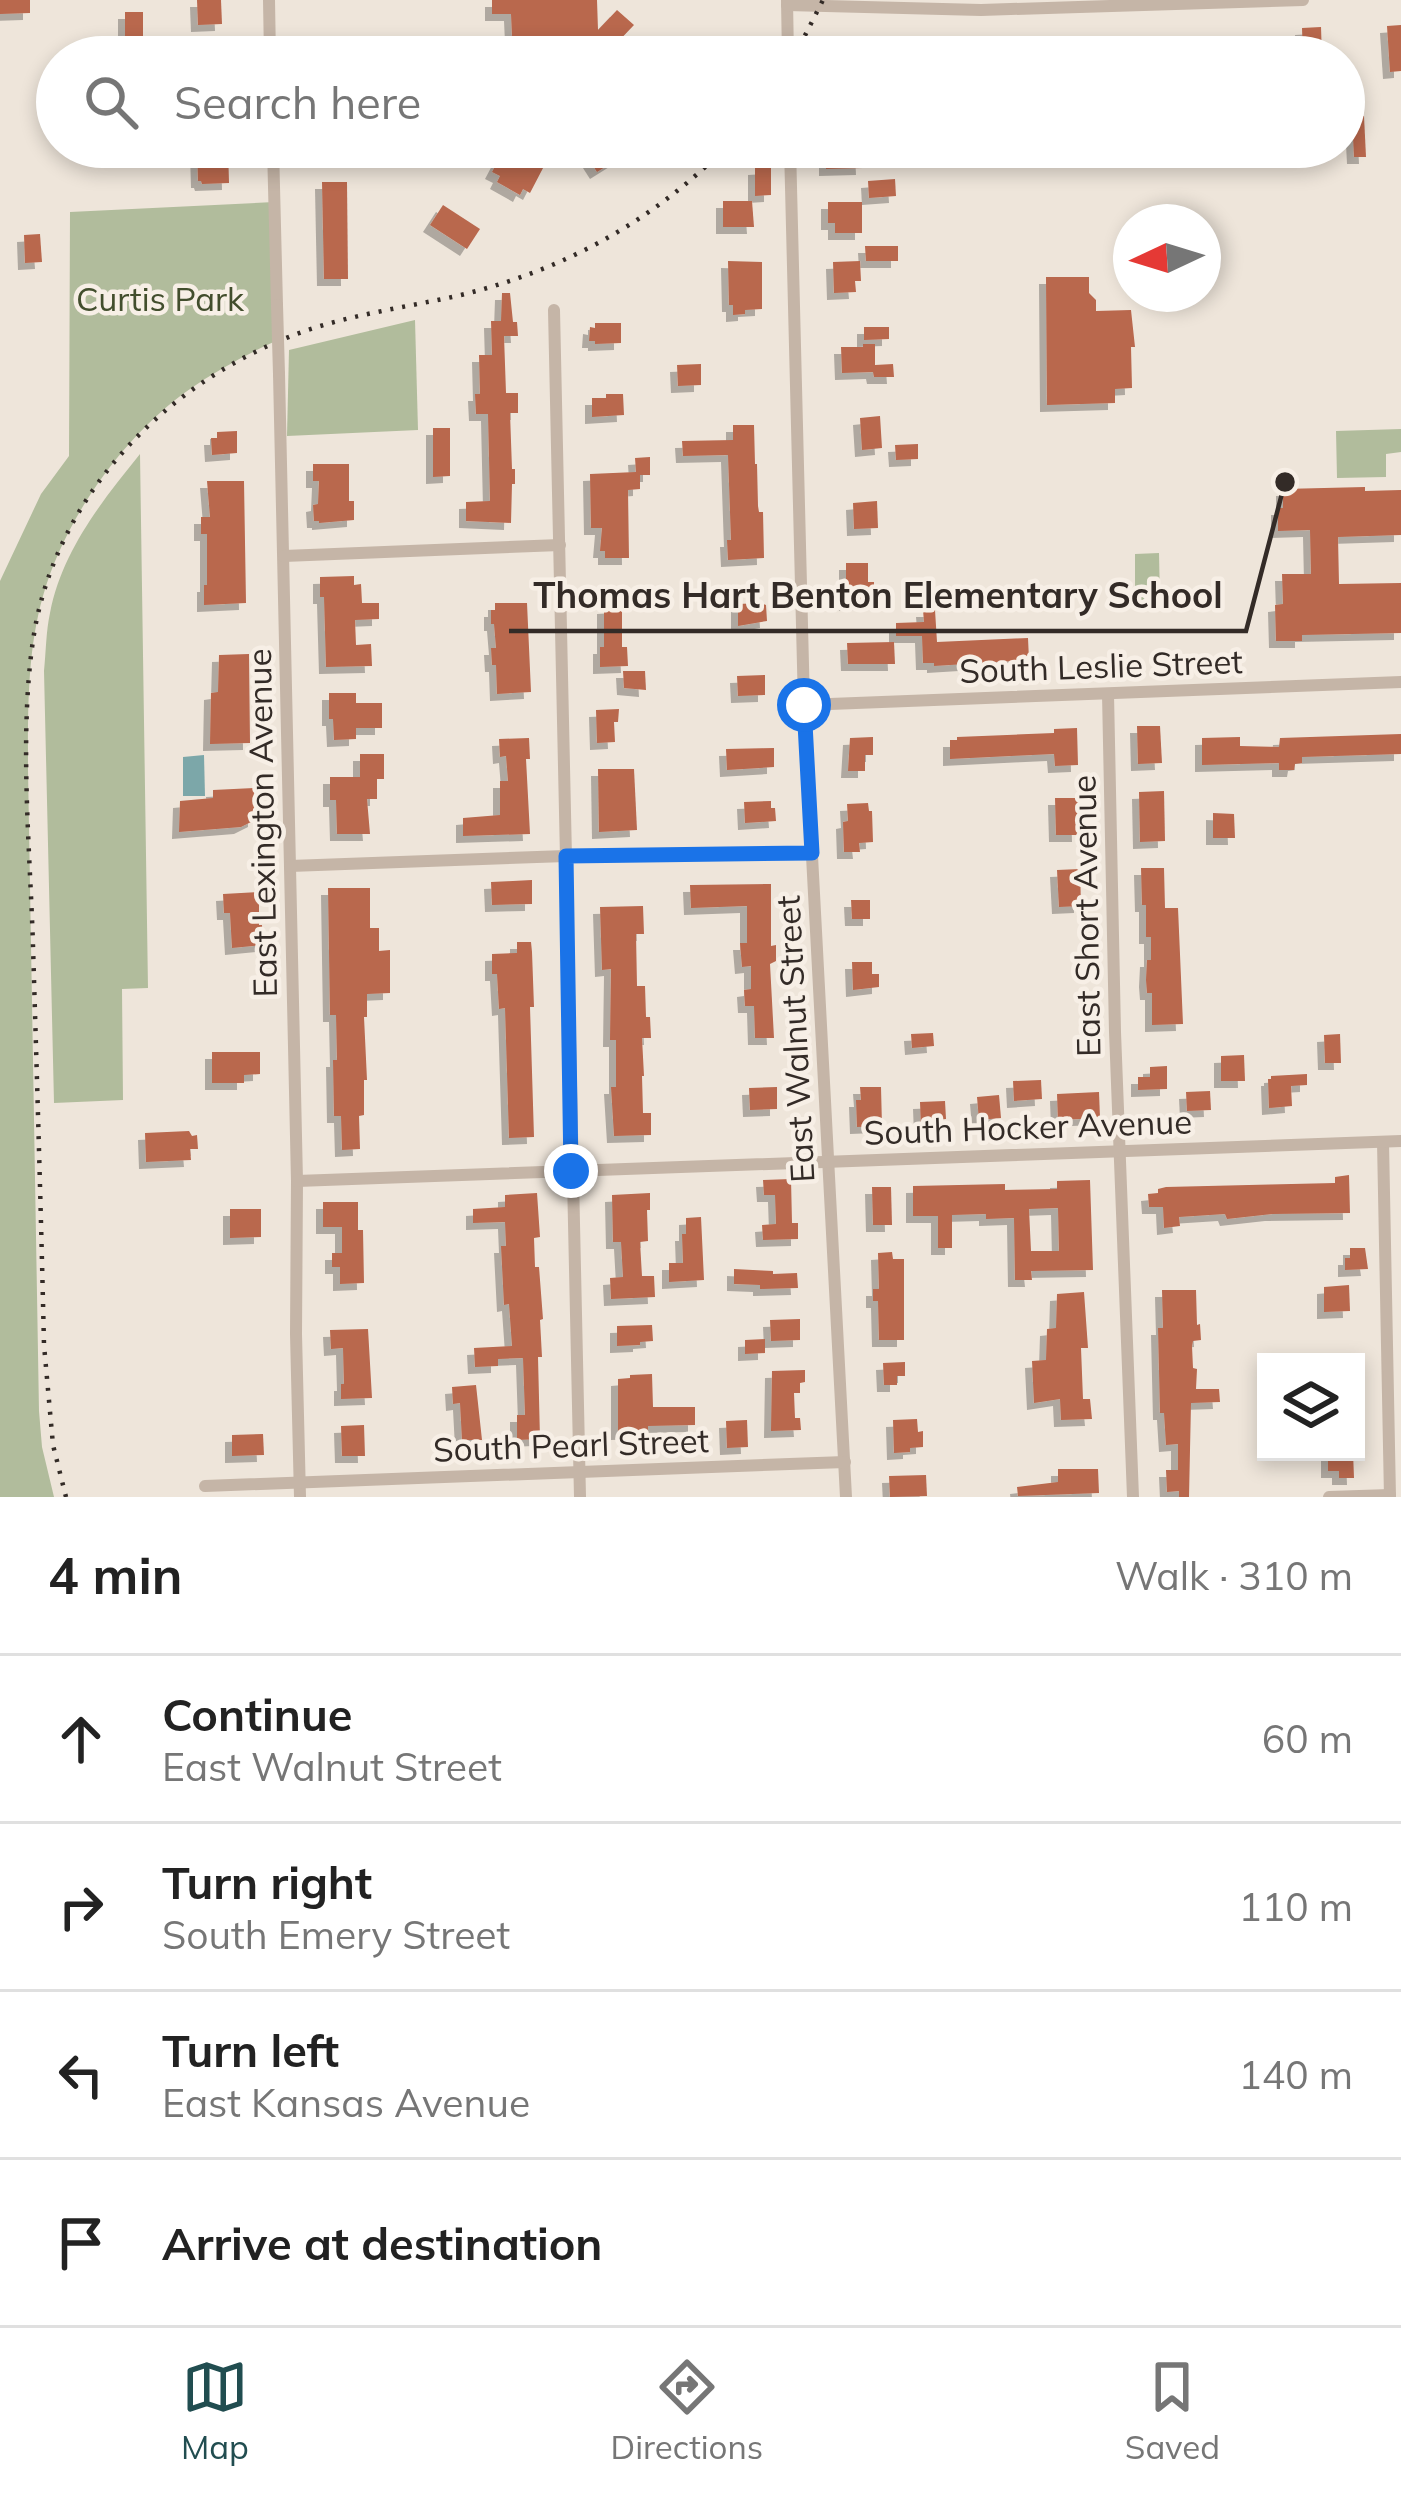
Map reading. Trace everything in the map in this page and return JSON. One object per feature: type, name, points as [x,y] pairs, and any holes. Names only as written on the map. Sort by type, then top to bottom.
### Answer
[{"type":"street","points":[[268,0],[269,36]]},
{"type":"street","points":[[788,36],[787,3],[981,10],[1304,0]]},
{"type":"street","name":"East Lexington Avenue","points":[[274,168],[300,1497]]},
{"type":"street","name":"East Walnut Street","points":[[791,168],[804,705],[846,1497]]},
{"type":"street","points":[[554,310],[580,1497]]},
{"type":"street","points":[[284,556],[560,545]]},
{"type":"street","name":"South Leslie Street","points":[[804,705],[1401,682]]},
{"type":"street","name":"East Short Avenue","points":[[1108,694],[1133,1497]]},
{"type":"street","points":[[290,866],[812,853]]},
{"type":"street","name":"South Hocker Avenue","points":[[297,1181],[1401,1141]]},
{"type":"street","points":[[1329,1497],[1390,1496],[1383,1142]]},
{"type":"street","name":"South Pearl Street","points":[[205,1486],[845,1462]]},
{"type":"green space","name":"Curtis Park","points":[[274,202],[278,340],[190,389],[120,454],[66,537],[38,617],[30,682],[28,769],[39,1411],[54,1497],[0,1497],[0,581],[41,494],[69,456],[70,212]]},
{"type":"green space","points":[[415,320],[418,430],[287,436],[289,350]]},
{"type":"green space","points":[[1401,429],[1401,452],[1386,454],[1386,477],[1337,478],[1336,431]]},
{"type":"green space","points":[[140,454],[148,988],[122,989],[123,1100],[54,1103],[44,671],[48,627],[56,590],[74,548]]},
{"type":"green space","points":[[1159,553],[1160,601],[1135,602],[1135,554]]},
{"type":"water","points":[[204,755],[205,796],[183,796],[183,757]]},
{"type":"building","points":[[0,0],[30,0],[30,13],[0,14]]},
{"type":"building","points":[[197,0],[221,0],[222,24],[198,25]]},
{"type":"building","points":[[492,0],[597,0],[598,30],[617,10],[634,25],[623,36],[512,36],[511,14],[492,14]]},
{"type":"building","points":[[125,12],[143,12],[143,36],[125,36]]},
{"type":"building","points":[[1401,25],[1401,71],[1390,72],[1387,26]]},
{"type":"building","points":[[1321,27],[1321,36],[1302,36],[1302,28]]},
{"type":"building","points":[[198,168],[229,168],[229,183],[198,181]]},
{"type":"building","points":[[494,168],[543,168],[530,193],[523,189],[520,195],[497,182],[500,176],[492,172]]},
{"type":"building","points":[[755,168],[771,168],[771,195],[755,196]]},
{"type":"building","points":[[895,179],[896,196],[869,198],[868,181]]},
{"type":"building","points":[[322,182],[347,182],[348,279],[324,279]]},
{"type":"building","points":[[723,201],[752,201],[754,227],[723,227]]},
{"type":"building","points":[[828,202],[862,202],[862,233],[835,233],[835,223],[828,223]]},
{"type":"building","points":[[443,205],[480,229],[467,249],[430,225]]},
{"type":"building","points":[[40,234],[42,262],[25,263],[24,235]]},
{"type":"building","points":[[865,246],[898,246],[898,261],[866,261]]},
{"type":"building","points":[[728,261],[762,262],[762,309],[733,315]]},
{"type":"building","points":[[860,261],[856,292],[834,293],[833,262]]},
{"type":"building","points":[[1046,277],[1089,277],[1096,311],[1131,312],[1132,388],[1115,389],[1115,403],[1047,405]]},
{"type":"building","points":[[502,293],[510,293],[518,336],[504,336],[506,393],[518,393],[518,413],[510,413],[515,469],[511,523],[466,521],[466,502],[490,501],[488,414],[476,414],[475,394],[480,394],[479,355],[492,355],[491,321],[501,321]]},
{"type":"building","points":[[595,323],[621,323],[621,343],[589,341]]},
{"type":"building","points":[[864,327],[889,327],[889,339],[864,340]]},
{"type":"building","points":[[875,344],[875,365],[893,364],[894,377],[842,373],[841,347]]},
{"type":"building","points":[[701,364],[701,385],[678,386],[677,365]]},
{"type":"building","points":[[606,394],[623,394],[624,415],[592,417],[592,398],[606,398]]},
{"type":"building","points":[[880,416],[882,448],[862,450],[860,418]]},
{"type":"building","points":[[733,425],[754,425],[764,558],[728,560],[728,455],[683,456],[682,441],[733,440]]},
{"type":"building","points":[[433,428],[450,428],[450,476],[433,477]]},
{"type":"building","points":[[237,431],[237,453],[212,455],[211,438],[217,438],[217,432]]},
{"type":"building","points":[[918,444],[918,459],[896,460],[895,445]]},
{"type":"building","points":[[650,457],[650,475],[640,475],[640,489],[628,490],[629,558],[605,558],[605,551],[600,551],[602,528],[591,528],[590,474],[636,472],[635,458]]},
{"type":"building","points":[[313,464],[349,464],[354,520],[314,521],[319,481],[313,481]]},
{"type":"building","points":[[207,481],[244,481],[246,603],[204,605],[207,534],[201,534],[201,517],[210,517]]},
{"type":"building","points":[[1365,487],[1365,491],[1401,490],[1401,535],[1338,537],[1339,584],[1401,583],[1401,633],[1302,635],[1302,641],[1276,641],[1275,605],[1283,604],[1282,574],[1311,574],[1310,530],[1278,531],[1283,489]]},
{"type":"building","points":[[877,501],[878,528],[854,529],[853,503]]},
{"type":"building","points":[[846,563],[868,563],[874,599],[868,603],[846,604]]},
{"type":"building","points":[[354,576],[354,585],[361,584],[362,603],[379,603],[379,619],[355,620],[356,645],[371,644],[372,666],[326,667],[320,577]]},
{"type":"building","points":[[495,603],[527,603],[531,692],[497,694],[491,648],[496,648],[491,624]]},
{"type":"building","points":[[738,604],[766,605],[767,621],[738,626]]},
{"type":"building","points":[[622,606],[622,647],[627,647],[628,666],[600,667],[604,607]]},
{"type":"building","points":[[923,610],[935,610],[937,642],[1028,638],[1029,660],[923,663],[922,636],[896,636],[896,623],[924,622]]},
{"type":"building","points":[[894,642],[895,664],[848,664],[847,643]]},
{"type":"building","points":[[249,654],[250,743],[210,744],[211,693],[218,692],[219,655]]},
{"type":"building","points":[[623,671],[645,671],[646,690],[624,688]]},
{"type":"building","points":[[765,675],[765,695],[738,696],[737,676]]},
{"type":"building","points":[[329,693],[356,693],[356,703],[382,703],[382,728],[356,728],[356,739],[334,740]]},
{"type":"building","points":[[619,709],[615,742],[597,743],[596,710]]},
{"type":"building","points":[[1137,726],[1160,726],[1162,763],[1138,764]]},
{"type":"building","points":[[1077,728],[1078,765],[1055,766],[1054,754],[950,759],[950,740],[957,737]]},
{"type":"building","points":[[1401,734],[1401,754],[1302,757],[1294,770],[1279,770],[1279,763],[1202,765],[1202,738],[1240,737],[1240,746],[1279,747],[1280,738]]},
{"type":"building","points":[[873,737],[873,755],[865,755],[865,771],[848,771],[850,738]]},
{"type":"building","points":[[529,738],[530,834],[463,836],[463,818],[500,815],[500,781],[508,781],[499,739]]},
{"type":"building","points":[[774,748],[774,767],[727,770],[726,749]]},
{"type":"building","points":[[360,754],[384,754],[384,779],[377,779],[377,799],[367,799],[370,834],[337,834],[330,777],[360,777]]},
{"type":"building","points":[[598,769],[634,769],[637,830],[599,832]]},
{"type":"building","points":[[254,788],[255,820],[241,827],[179,832],[180,801],[213,798],[213,790]]},
{"type":"building","points":[[1164,791],[1165,841],[1140,842],[1139,792]]},
{"type":"building","points":[[1055,798],[1078,798],[1079,835],[1056,835]]},
{"type":"building","points":[[771,801],[776,821],[745,823],[744,802]]},
{"type":"building","points":[[868,803],[873,842],[859,843],[860,852],[844,852],[847,804]]},
{"type":"building","points":[[1213,813],[1234,814],[1235,838],[1213,838]]},
{"type":"building","points":[[1141,868],[1164,868],[1165,908],[1178,908],[1183,1024],[1152,1025],[1152,993],[1147,993],[1146,980],[1151,937],[1146,937]]},
{"type":"building","points":[[1080,869],[1081,906],[1059,907],[1057,870]]},
{"type":"building","points":[[532,880],[532,904],[492,905],[491,882]]},
{"type":"building","points":[[771,884],[771,946],[776,945],[776,961],[770,964],[774,1038],[755,1038],[754,1006],[745,1006],[744,990],[751,989],[751,966],[742,967],[740,943],[747,943],[747,906],[691,908],[690,885]]},
{"type":"building","points":[[328,888],[370,888],[370,928],[379,928],[379,951],[390,950],[390,993],[367,994],[367,1080],[364,1115],[359,1116],[360,1149],[342,1150],[341,1116],[334,1116],[336,1015],[330,1015]]},
{"type":"building","points":[[259,892],[263,945],[232,948],[230,913],[224,913],[223,894]]},
{"type":"building","points":[[851,900],[870,900],[870,919],[852,919]]},
{"type":"building","points":[[643,906],[644,934],[636,934],[637,986],[645,986],[646,1017],[650,1017],[651,1038],[642,1038],[642,1076],[643,1113],[651,1113],[651,1135],[614,1136],[611,1087],[616,1087],[616,1040],[610,1040],[611,969],[602,970],[600,907]]},
{"type":"building","points":[[517,942],[531,942],[532,952],[534,1137],[509,1138],[505,1008],[499,1009],[492,954],[517,953]]},
{"type":"building","points":[[852,962],[872,962],[879,987],[853,990]]},
{"type":"building","points":[[933,1033],[934,1046],[912,1048],[911,1034]]},
{"type":"building","points":[[1340,1034],[1341,1063],[1325,1063],[1324,1035]]},
{"type":"building","points":[[212,1052],[260,1052],[260,1074],[244,1075],[244,1083],[212,1083]]},
{"type":"building","points":[[1244,1055],[1245,1081],[1221,1081],[1221,1056]]},
{"type":"building","points":[[1167,1066],[1167,1089],[1138,1090],[1138,1077],[1150,1077],[1150,1067]]},
{"type":"building","points":[[1307,1074],[1307,1085],[1291,1086],[1292,1106],[1269,1108],[1271,1076]]},
{"type":"building","points":[[1041,1080],[1042,1099],[1014,1101],[1013,1081]]},
{"type":"building","points":[[777,1087],[777,1109],[750,1110],[749,1088]]},
{"type":"building","points":[[860,1087],[881,1087],[882,1126],[857,1127]]},
{"type":"building","points":[[1210,1091],[1211,1110],[1187,1111],[1186,1092]]},
{"type":"building","points":[[1099,1092],[1100,1118],[1058,1120],[1057,1094]]},
{"type":"building","points":[[999,1095],[1001,1118],[979,1120],[977,1097]]},
{"type":"building","points":[[945,1101],[946,1119],[936,1120],[936,1126],[921,1127],[920,1102]]},
{"type":"building","points":[[189,1131],[197,1135],[198,1149],[190,1149],[191,1160],[146,1162],[145,1133]]},
{"type":"building","points":[[1349,1175],[1350,1213],[1179,1217],[1180,1226],[1164,1228],[1163,1207],[1149,1207],[1148,1194],[1166,1187],[1335,1183],[1335,1177]]},
{"type":"building","points":[[791,1179],[792,1223],[798,1223],[798,1239],[763,1240],[762,1225],[776,1224],[775,1195],[764,1195],[763,1180]]},
{"type":"building","points":[[1090,1180],[1093,1270],[1031,1271],[1032,1280],[1015,1280],[1014,1218],[952,1215],[952,1248],[938,1248],[938,1216],[913,1216],[913,1186],[1005,1184],[1005,1190],[1057,1189],[1057,1181]],"holes":[[[1058,1208],[1059,1251],[1031,1251],[1029,1209]]]},
{"type":"building","points":[[872,1187],[891,1187],[892,1225],[873,1225]]},
{"type":"building","points":[[537,1193],[540,1237],[534,1238],[535,1267],[539,1267],[543,1319],[542,1357],[538,1357],[540,1439],[517,1440],[517,1415],[525,1415],[523,1358],[498,1359],[498,1366],[475,1367],[474,1348],[512,1346],[509,1304],[504,1305],[501,1246],[506,1246],[505,1222],[473,1223],[473,1209],[505,1207],[505,1195]]},
{"type":"building","points":[[650,1193],[648,1241],[640,1242],[642,1276],[654,1276],[655,1297],[611,1299],[610,1278],[623,1277],[621,1242],[613,1242],[612,1195]]},
{"type":"building","points":[[323,1202],[358,1202],[364,1283],[340,1284],[340,1267],[332,1267],[332,1253],[342,1253],[342,1227],[323,1227]]},
{"type":"building","points":[[230,1209],[261,1209],[261,1237],[230,1238]]},
{"type":"building","points":[[701,1217],[704,1280],[669,1282],[669,1263],[683,1263],[686,1218]]},
{"type":"building","points":[[1350,1248],[1365,1248],[1368,1269],[1345,1270]]},
{"type":"building","points":[[892,1252],[893,1259],[904,1259],[904,1340],[879,1340],[878,1301],[873,1301],[873,1289],[879,1289],[878,1253]]},
{"type":"building","points":[[734,1269],[797,1273],[798,1288],[734,1284]]},
{"type":"building","points":[[1349,1285],[1350,1311],[1324,1312],[1324,1287]]},
{"type":"building","points":[[1162,1290],[1196,1290],[1201,1340],[1193,1341],[1192,1346],[1196,1389],[1219,1389],[1220,1402],[1191,1403],[1189,1497],[1179,1497],[1179,1491],[1167,1492],[1166,1470],[1178,1470],[1178,1444],[1166,1445],[1164,1413],[1160,1413]]},
{"type":"building","points":[[1084,1292],[1088,1348],[1081,1348],[1083,1399],[1090,1399],[1092,1419],[1061,1420],[1060,1399],[1034,1403],[1032,1361],[1046,1360],[1047,1329],[1056,1328],[1057,1294]]},
{"type":"building","points":[[800,1319],[800,1340],[771,1341],[770,1320]]},
{"type":"building","points":[[652,1325],[653,1341],[617,1346],[617,1326]]},
{"type":"building","points":[[368,1329],[372,1398],[341,1399],[343,1348],[331,1349],[330,1330]]},
{"type":"building","points":[[765,1339],[765,1353],[745,1354],[745,1340]]},
{"type":"building","points":[[905,1362],[905,1376],[897,1376],[897,1385],[884,1385],[883,1363]]},
{"type":"building","points":[[805,1370],[800,1393],[794,1393],[795,1418],[800,1418],[801,1430],[771,1431],[772,1371]]},
{"type":"building","points":[[652,1374],[653,1407],[695,1407],[695,1425],[648,1426],[648,1432],[618,1433],[618,1379]]},
{"type":"building","points":[[476,1385],[482,1440],[462,1440],[460,1403],[453,1404],[452,1387]]},
{"type":"building","points":[[917,1419],[923,1447],[894,1453],[893,1420]]},
{"type":"building","points":[[747,1420],[748,1447],[727,1448],[726,1421]]},
{"type":"building","points":[[364,1425],[365,1456],[342,1456],[341,1426]]},
{"type":"building","points":[[263,1434],[264,1455],[232,1456],[232,1435]]},
{"type":"building","points":[[1328,1461],[1353,1461],[1354,1478],[1339,1478],[1339,1471],[1328,1471]]},
{"type":"building","points":[[1058,1469],[1098,1469],[1099,1493],[1018,1496],[1017,1487],[1058,1482]]},
{"type":"building","points":[[926,1475],[927,1496],[890,1497],[889,1476]]},
{"type":"railway","points":[[805,36],[823,0]]},
{"type":"railway","points":[[66,1497],[53,1445],[44,1345],[26,745],[35,628],[69,529],[96,485],[129,445],[167,409],[254,352],[341,320],[461,295],[535,272],[637,220],[704,168]]},
{"type":"place","name":"Thomas Hart Benton Elementary School","points":[[1285,482]]},
{"type":"route","points":[[571,1171],[566,856],[812,853],[804,705]]}]
